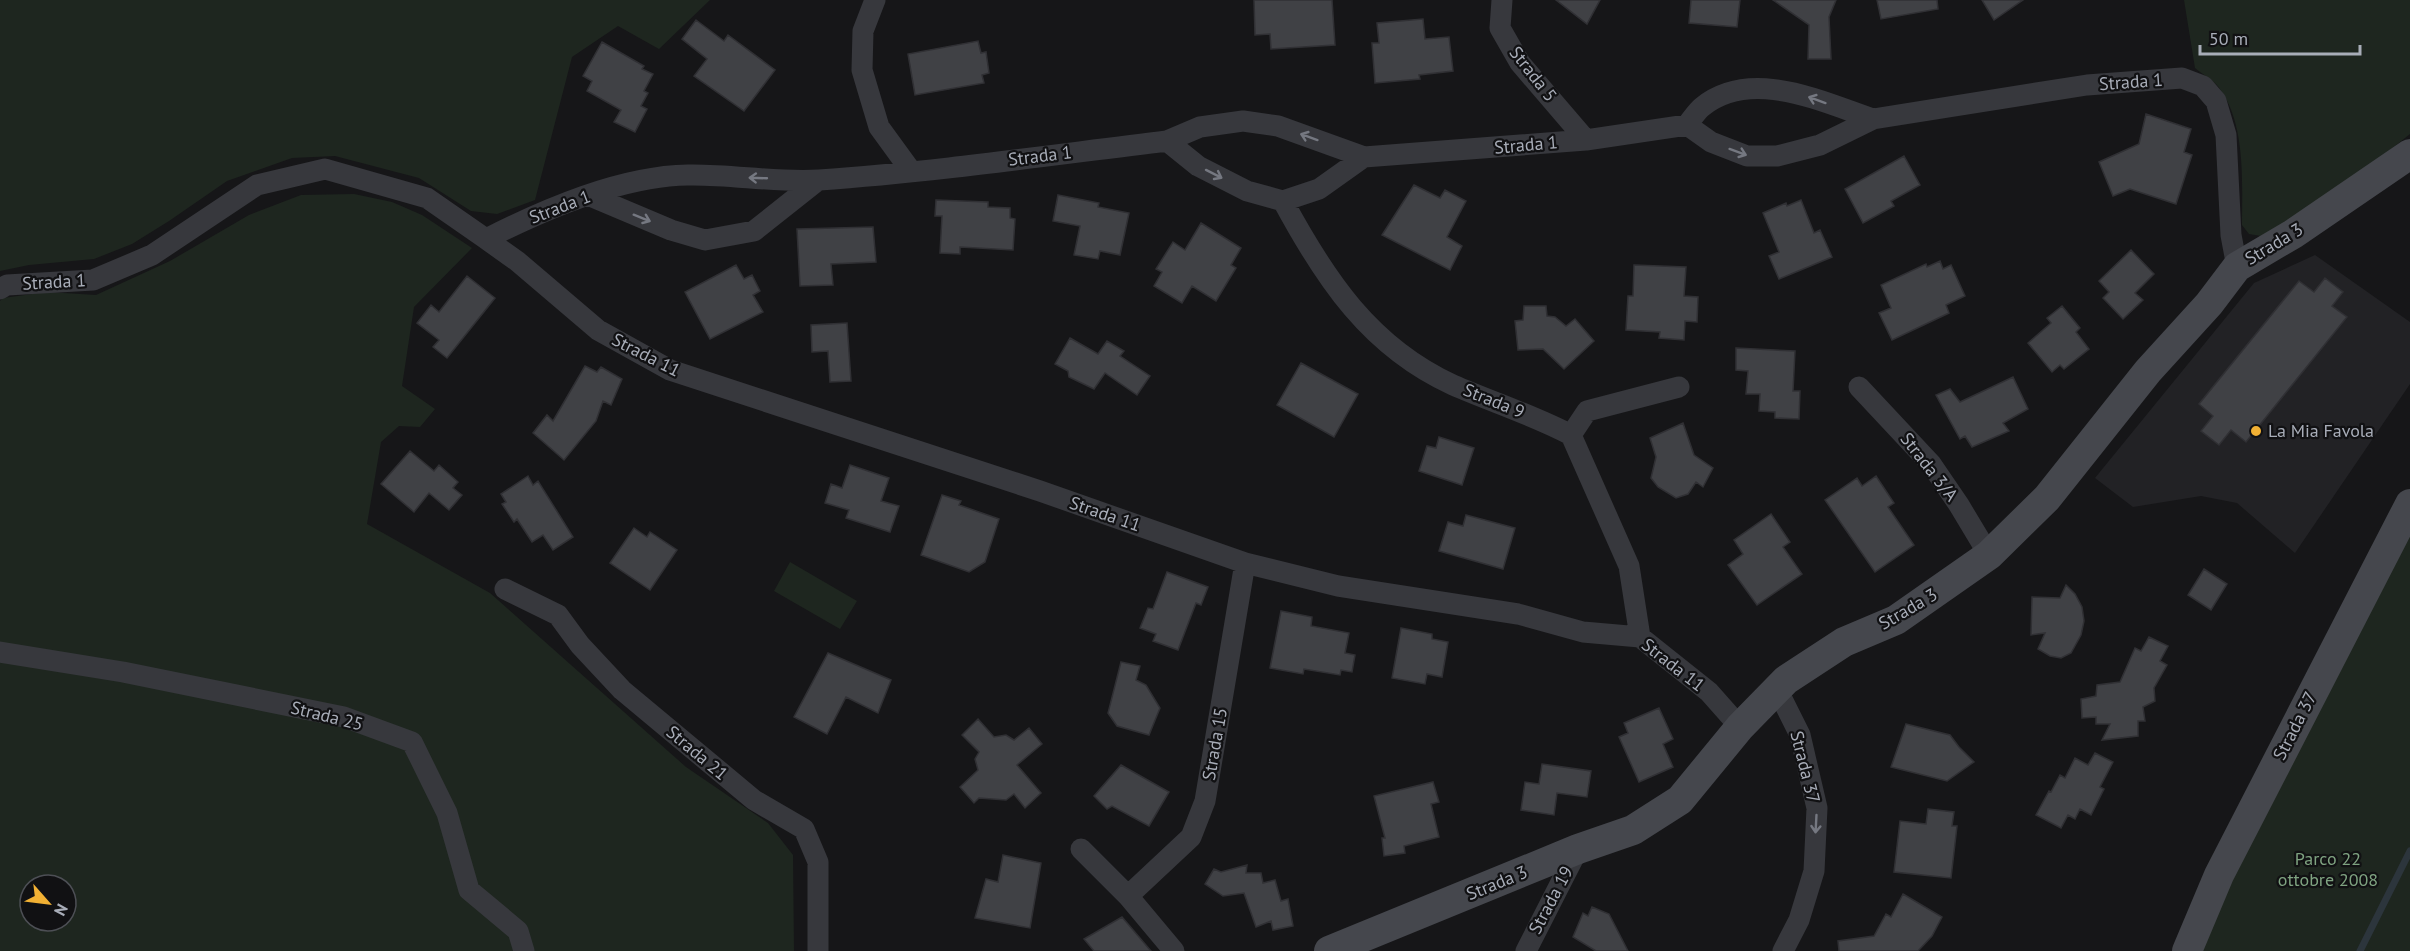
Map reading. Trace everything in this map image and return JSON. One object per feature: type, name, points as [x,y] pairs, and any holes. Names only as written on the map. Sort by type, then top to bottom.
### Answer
[{"type":"street","points":[[875,0],[863,31],[862,70],[879,127],[910,171]]},
{"type":"street","name":"Strada 5","points":[[1502,0],[1500,28],[1520,63],[1586,140]]},
{"type":"street","name":"Strada 1","points":[[1687,124],[1711,142],[1747,156],[1777,156],[1820,145],[1873,119],[2087,86],[2182,78],[2203,86],[2216,101],[2226,135],[2231,235],[2237,267]]},
{"type":"street","name":"Strada 1","points":[[0,290],[7,285],[93,280],[152,255],[257,185],[326,169],[427,198],[486,239],[513,225],[588,195],[643,181],[687,175],[817,181],[1167,141],[1200,127],[1243,121],[1278,126],[1364,158],[1586,140],[1687,124],[1702,107],[1726,94],[1768,88],[1800,93],[1873,119]]},
{"type":"street","points":[[1167,141],[1198,166],[1247,191],[1283,201]]},
{"type":"street","name":"Strada 3","points":[[1329,951],[1578,849],[1633,830],[1680,800],[1740,727],[1786,680],[1844,642],[1896,620],[1989,555],[2047,498],[2148,371],[2209,304],[2237,267],[2293,234],[2410,154]]},
{"type":"street","name":"Strada 1","points":[[1283,201],[1319,189],[1364,158]]},
{"type":"street","points":[[588,195],[671,230],[705,240],[754,231],[817,181]]},
{"type":"street","name":"Strada 9","points":[[1283,201],[1300,233],[1341,295],[1374,333],[1406,357],[1451,384],[1553,425],[1570,435]]},
{"type":"street","name":"Strada 11","points":[[486,239],[518,261],[598,330],[670,370],[1040,491],[1245,563],[1338,586],[1518,614],[1582,632],[1640,637],[1709,692],[1740,727]]},
{"type":"street","points":[[1640,637],[1629,566],[1570,435],[1587,411],[1678,387]]},
{"type":"street","name":"Strada 3/A","points":[[1859,387],[1931,465],[1959,505],[1989,555]]},
{"type":"street","name":"Strada 37","points":[[2187,951],[2219,875],[2410,504]]},
{"type":"street","name":"Strada 15","points":[[1128,896],[1191,837],[1205,801],[1245,563]]},
{"type":"street","name":"Strada 21","points":[[505,589],[558,615],[580,645],[622,690],[754,800],[804,830],[818,862],[818,951]]},
{"type":"street","name":"Strada 25","points":[[0,652],[123,672],[344,717],[412,742],[447,813],[469,890],[518,931],[524,951]]},
{"type":"street","name":"Strada 37","points":[[1777,689],[1800,735],[1816,808],[1814,871],[1799,920],[1783,951]]},
{"type":"street","points":[[1081,849],[1128,896],[1174,951]]},
{"type":"street","name":"Strada 19","points":[[1526,951],[1578,849]]},
{"type":"shaded area","name":"La Mia Favola","points":[[2315,255],[2410,322],[2410,384],[2295,553],[2237,503],[2201,496],[2133,507],[2095,478],[2254,283]]},
{"type":"green space","points":[[0,0],[710,0],[659,49],[618,26],[572,57],[535,200],[497,214],[471,211],[419,178],[335,156],[292,158],[227,181],[132,244],[94,259],[29,265],[0,271]]},
{"type":"green space","points":[[2184,0],[2410,0],[2410,134],[2335,194],[2261,236],[2249,234],[2242,225],[2241,155],[2234,120],[2228,103],[2218,86],[2195,68]]},
{"type":"green space","points":[[354,194],[392,202],[422,215],[472,248],[414,307],[402,386],[435,409],[420,427],[399,426],[381,442],[367,524],[490,593],[686,767],[768,823],[793,855],[794,951],[0,951],[0,301],[3,298],[47,292],[96,295],[170,261],[249,215],[301,195]]},
{"type":"green space","name":"Parco 22 ottobre 2008","points":[[2410,527],[2410,951],[2201,951],[2228,887]]},
{"type":"green space","points":[[790,562],[857,601],[840,629],[774,591]]},
{"type":"building","points":[[1254,0],[1332,0],[1335,45],[1271,49],[1270,34],[1255,35]]},
{"type":"building","points":[[1556,0],[1600,0],[1587,24]]},
{"type":"building","points":[[1691,0],[1740,0],[1737,27],[1689,23]]},
{"type":"building","points":[[1773,0],[1836,0],[1829,17],[1831,59],[1808,59],[1809,25]]},
{"type":"building","points":[[1877,0],[1937,0],[1938,9],[1881,19]]},
{"type":"building","points":[[1982,0],[2023,0],[1994,20]]},
{"type":"building","points":[[1423,19],[1425,39],[1449,37],[1453,71],[1419,75],[1420,79],[1375,83],[1372,43],[1379,43],[1377,23]]},
{"type":"building","points":[[696,20],[724,41],[728,35],[775,70],[744,111],[694,76],[707,59],[682,39]]},
{"type":"building","points":[[978,41],[981,53],[986,52],[989,73],[982,75],[984,83],[915,95],[908,54]]},
{"type":"building","points":[[602,42],[644,66],[642,69],[653,74],[644,91],[648,93],[641,106],[647,109],[635,132],[614,122],[621,110],[587,91],[592,81],[583,76]]},
{"type":"building","points":[[2146,114],[2191,129],[2184,152],[2192,155],[2176,204],[2130,189],[2113,196],[2099,162],[2139,144]]},
{"type":"building","points":[[1904,156],[1920,185],[1891,201],[1894,206],[1863,223],[1845,189]]},
{"type":"building","points":[[1414,185],[1440,198],[1445,190],[1466,201],[1447,237],[1462,246],[1450,270],[1382,235]]},
{"type":"building","points":[[1058,195],[1099,203],[1098,207],[1129,213],[1120,255],[1100,251],[1098,259],[1074,255],[1080,226],[1053,221]]},
{"type":"building","points":[[936,200],[988,202],[988,207],[1010,208],[1010,218],[1015,219],[1013,250],[960,247],[960,254],[940,253],[942,216],[935,216]]},
{"type":"building","points":[[1801,200],[1814,233],[1820,230],[1832,257],[1779,279],[1769,256],[1779,252],[1763,213],[1786,203],[1787,206]]},
{"type":"building","points":[[1201,223],[1241,248],[1231,265],[1236,268],[1216,301],[1192,286],[1182,303],[1154,286],[1162,272],[1156,269],[1173,242],[1185,250]]},
{"type":"building","points":[[873,227],[876,262],[831,264],[833,285],[800,286],[797,229]]},
{"type":"building","points":[[2131,250],[2154,274],[2135,293],[2143,300],[2123,319],[2103,298],[2109,292],[2099,281]]},
{"type":"building","points":[[1940,261],[1943,269],[1951,265],[1965,296],[1946,305],[1949,313],[1892,340],[1879,313],[1891,308],[1881,285],[1926,264],[1927,267]]},
{"type":"building","points":[[736,265],[744,279],[752,275],[760,291],[753,295],[763,312],[710,339],[685,292]]},
{"type":"building","points":[[1634,265],[1686,267],[1684,296],[1698,297],[1697,322],[1685,321],[1684,340],[1659,338],[1660,332],[1626,330],[1628,296],[1633,296]]},
{"type":"building","points":[[467,276],[495,298],[447,358],[433,347],[439,340],[417,323],[431,305],[439,312]]},
{"type":"building","points":[[2325,278],[2343,292],[2332,306],[2347,317],[2246,442],[2231,430],[2219,445],[2201,431],[2213,416],[2199,404],[2299,281],[2314,292]]},
{"type":"building","points":[[1524,306],[1546,306],[1547,316],[1555,317],[1566,326],[1575,319],[1594,341],[1564,369],[1543,349],[1518,350],[1515,321],[1523,320]]},
{"type":"building","points":[[2062,306],[2080,328],[2076,332],[2089,349],[2064,369],[2060,365],[2052,372],[2028,343],[2051,323],[2047,318]]},
{"type":"building","points":[[847,323],[851,381],[830,382],[828,351],[812,352],[811,325]]},
{"type":"building","points":[[1070,338],[1098,354],[1107,341],[1124,351],[1120,356],[1150,376],[1137,395],[1105,373],[1094,389],[1069,377],[1068,371],[1055,364]]},
{"type":"building","points":[[1736,348],[1795,351],[1793,391],[1800,391],[1799,419],[1775,418],[1775,412],[1759,411],[1760,394],[1746,394],[1748,371],[1736,370]]},
{"type":"building","points":[[1301,363],[1358,394],[1334,437],[1277,405]]},
{"type":"building","points":[[585,366],[597,372],[601,367],[622,379],[611,405],[603,401],[596,421],[564,460],[533,433],[547,415],[553,421]]},
{"type":"building","points":[[2013,377],[2028,409],[2003,423],[2009,431],[1972,447],[1965,436],[1960,439],[1936,395],[1950,389],[1960,402]]},
{"type":"building","points":[[1683,423],[1694,455],[1713,468],[1703,487],[1696,482],[1688,494],[1676,498],[1658,487],[1651,478],[1656,457],[1650,438]]},
{"type":"building","points":[[1439,437],[1474,448],[1462,485],[1419,471],[1427,446],[1436,448]]},
{"type":"building","points":[[410,451],[434,471],[439,465],[458,482],[453,488],[462,495],[449,510],[429,493],[414,512],[381,484]]},
{"type":"building","points":[[850,465],[889,478],[881,501],[899,506],[890,532],[846,518],[849,510],[825,503],[831,484],[842,488]]},
{"type":"building","points":[[528,476],[533,485],[538,481],[573,537],[553,550],[543,535],[532,542],[517,519],[514,522],[502,504],[506,502],[501,494]]},
{"type":"building","points":[[1876,476],[1894,503],[1888,507],[1914,545],[1875,572],[1825,500],[1857,478],[1862,486]]},
{"type":"building","points":[[942,495],[961,501],[959,505],[999,519],[985,562],[969,572],[921,555]]},
{"type":"building","points":[[1771,514],[1790,542],[1783,547],[1802,574],[1757,605],[1728,565],[1743,554],[1734,540]]},
{"type":"building","points":[[1466,515],[1515,528],[1503,569],[1439,551],[1448,522],[1463,526]]},
{"type":"building","points":[[634,528],[647,537],[650,532],[677,550],[650,590],[610,563]]},
{"type":"building","points":[[2204,569],[2227,584],[2211,610],[2188,595]]},
{"type":"building","points":[[1167,572],[1208,587],[1201,605],[1196,603],[1178,650],[1153,641],[1156,634],[1140,628],[1148,608],[1153,609]]},
{"type":"building","points":[[2066,585],[2075,594],[2082,607],[2084,621],[2081,635],[2071,653],[2061,658],[2050,656],[2038,649],[2045,633],[2031,635],[2032,597],[2060,598]]},
{"type":"building","points":[[1281,611],[1312,617],[1311,626],[1349,633],[1345,653],[1355,655],[1352,672],[1341,670],[1340,675],[1304,669],[1303,674],[1270,668]]},
{"type":"building","points":[[1401,628],[1432,634],[1432,639],[1448,642],[1442,677],[1427,674],[1425,684],[1392,678]]},
{"type":"building","points":[[2149,637],[2168,646],[2160,661],[2167,665],[2154,688],[2155,701],[2143,707],[2145,721],[2138,721],[2138,736],[2102,740],[2110,724],[2096,724],[2096,717],[2082,718],[2081,699],[2096,696],[2097,685],[2120,682],[2135,648],[2141,651]]},
{"type":"building","points":[[828,653],[891,680],[878,713],[846,697],[827,734],[794,717]]},
{"type":"building","points":[[1121,662],[1140,666],[1136,680],[1146,685],[1160,708],[1149,735],[1117,726],[1108,713]]},
{"type":"building","points":[[1659,708],[1673,739],[1663,744],[1673,767],[1639,782],[1619,737],[1628,733],[1624,723]]},
{"type":"building","points":[[978,719],[994,737],[1006,735],[1014,740],[1029,728],[1042,744],[1017,765],[1041,793],[1025,808],[1014,794],[1006,800],[979,798],[974,803],[960,787],[978,770],[975,759],[979,752],[962,735]]},
{"type":"building","points":[[1906,724],[1950,735],[1974,762],[1947,781],[1891,767]]},
{"type":"building","points":[[2095,753],[2113,762],[2100,787],[2104,789],[2091,815],[2080,809],[2075,819],[2068,815],[2061,828],[2036,815],[2060,775],[2065,778],[2075,758],[2088,765]]},
{"type":"building","points":[[1542,764],[1591,771],[1587,797],[1557,793],[1554,815],[1521,810],[1525,782],[1539,784]]},
{"type":"building","points":[[1121,765],[1169,792],[1149,826],[1112,806],[1107,809],[1094,796]]},
{"type":"building","points":[[1433,782],[1439,802],[1431,804],[1439,837],[1404,846],[1405,853],[1384,856],[1382,838],[1385,838],[1374,796]]},
{"type":"building","points":[[1928,809],[1954,812],[1952,826],[1957,826],[1951,878],[1894,872],[1900,821],[1926,824]]},
{"type":"building","points":[[1003,855],[1041,863],[1030,928],[975,918],[986,879],[998,882]]},
{"type":"building","points":[[1247,865],[1246,873],[1261,873],[1263,883],[1275,880],[1281,901],[1288,899],[1293,926],[1273,930],[1271,921],[1256,927],[1244,893],[1223,896],[1205,884],[1214,869],[1221,872]]},
{"type":"building","points":[[1903,894],[1942,917],[1932,936],[1918,951],[1839,951],[1838,941],[1874,936],[1886,914],[1891,917]]},
{"type":"building","points":[[1592,907],[1609,914],[1628,951],[1596,951],[1573,937],[1583,913],[1588,916]]},
{"type":"building","points":[[1122,917],[1151,951],[1094,951],[1084,939]]},
{"type":"waterway","points":[[2360,951],[2410,851]]},
{"type":"place","name":"La Mia Favola","points":[[2256,431]]}]
